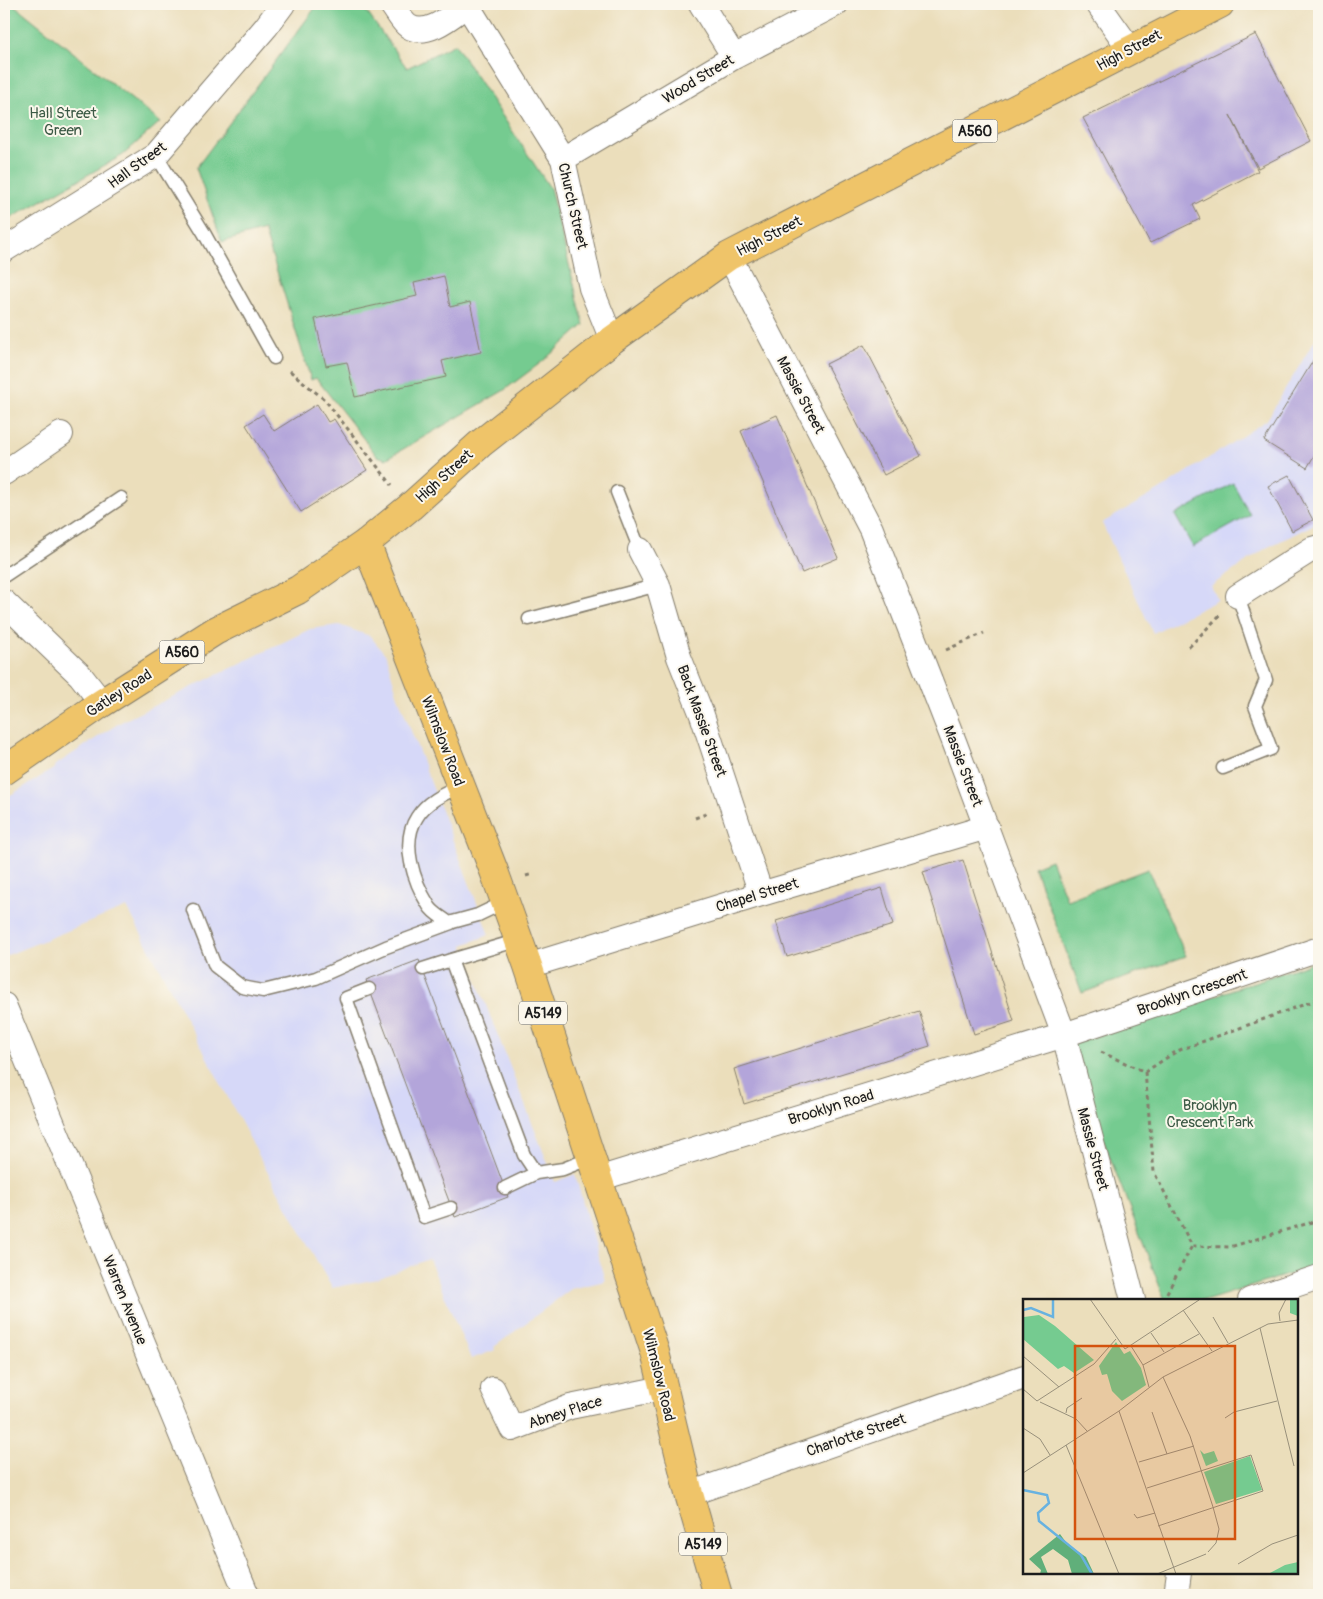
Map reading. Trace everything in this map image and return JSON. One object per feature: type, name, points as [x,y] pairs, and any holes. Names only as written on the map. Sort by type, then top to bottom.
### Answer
[{"type":"main road","name":"High Street","points":[[366,542],[410,507],[480,444],[612,340],[729,256],[1220,4]]},
{"type":"main road","name":"Gatley Road","points":[[4,771],[102,703],[215,631],[298,590],[366,542]]},
{"type":"main road","name":"Wilmslow Road","points":[[366,542],[528,966],[655,1352],[688,1494],[718,1595]]},
{"type":"street","name":"Hall Street","points":[[4,250],[156,154],[266,27],[283,4]]},
{"type":"street","points":[[392,4],[408,26],[418,30],[432,28],[468,4]]},
{"type":"street","name":"Church Street","points":[[468,4],[563,159],[592,288],[612,340]]},
{"type":"street","points":[[701,4],[734,57]]},
{"type":"street","name":"Wood Street","points":[[563,159],[734,57],[836,4]]},
{"type":"street","points":[[1098,4],[1130,49]]},
{"type":"street","name":"Massie Street","points":[[729,256],[872,529],[987,827],[1064,1035],[1133,1299]]},
{"type":"street","points":[[4,473],[61,434]]},
{"type":"street","points":[[1238,596],[1312,549],[1319,547]]},
{"type":"street","name":"Back Massie Street","points":[[640,550],[658,584],[679,657],[702,715],[761,894]]},
{"type":"street","points":[[4,602],[80,674],[102,703]]},
{"type":"street","name":"Chapel Street","points":[[528,966],[987,827]]},
{"type":"street","name":"Brooklyn Crescent","points":[[1064,1035],[1319,949]]},
{"type":"street","name":"Warren Avenue","points":[[4,1004],[247,1595]]},
{"type":"street","name":"Brooklyn Road","points":[[594,1168],[1064,1035]]},
{"type":"street","points":[[1253,1299],[1319,1277]]},
{"type":"street","name":"Charlotte Street","points":[[688,1494],[1023,1377]]},
{"type":"street","name":"Abney Place","points":[[493,1389],[512,1429],[570,1407],[663,1388]]},
{"type":"street","points":[[1176,1595],[1179,1574]]},
{"type":"lane","points":[[156,154],[204,233],[274,358]]},
{"type":"lane","points":[[617,492],[640,550]]},
{"type":"lane","points":[[4,576],[121,498]]},
{"type":"lane","points":[[529,619],[658,584]]},
{"type":"lane","points":[[1223,768],[1271,749],[1255,706],[1266,680],[1238,596]]},
{"type":"lane","points":[[452,923],[430,907],[412,873],[409,840],[416,818],[431,802],[460,786]]},
{"type":"lane","points":[[193,910],[215,966],[242,987],[263,991],[316,978],[386,947],[478,915],[505,902]]},
{"type":"lane","points":[[423,969],[519,940]]},
{"type":"lane","points":[[451,960],[524,1155],[536,1173]]},
{"type":"lane","points":[[369,989],[346,998],[424,1217],[451,1208]]},
{"type":"lane","points":[[505,1188],[536,1173],[563,1169],[594,1168]]},
{"type":"path","points":[[1315,4],[1319,15]]},
{"type":"path","points":[[274,358],[325,400],[374,465],[410,507]]},
{"type":"path","points":[[1189,647],[1238,596]]},
{"type":"path","points":[[922,660],[984,633]]},
{"type":"path","points":[[1144,1072],[1177,1051],[1319,999]]},
{"type":"path","points":[[1064,1035],[1144,1072]]},
{"type":"path","points":[[1144,1072],[1154,1172],[1192,1246]]},
{"type":"path","points":[[1192,1246],[1230,1247],[1319,1220]]},
{"type":"path","points":[[1164,1299],[1192,1246]]},
{"type":"shaded area","points":[[1319,333],[1319,522],[1266,548],[1211,586],[1218,600],[1153,633],[1102,523],[1158,491],[1267,420]]},
{"type":"shaded area","points":[[339,625],[370,636],[386,655],[397,694],[489,935],[463,945],[555,1182],[575,1174],[605,1281],[571,1289],[494,1347],[495,1350],[471,1359],[429,1259],[377,1279],[332,1288],[267,1171],[127,907],[5,956],[4,952],[4,799],[55,768],[54,766],[121,722],[310,629]]},
{"type":"green space","name":"Hall Street Green","points":[[4,4],[13,4],[160,122],[123,155],[4,222]]},
{"type":"green space","points":[[318,4],[361,4],[407,68],[455,44],[550,188],[584,325],[543,361],[503,391],[386,459],[377,456],[316,378],[311,380],[264,230],[222,242],[196,168]]},
{"type":"green space","points":[[1233,483],[1250,515],[1193,547],[1175,515]]},
{"type":"green space","points":[[1051,860],[1067,900],[1148,869],[1186,956],[1082,993],[1034,867]]},
{"type":"green space","name":"Brooklyn Crescent Park","points":[[1319,960],[1319,1265],[1211,1299],[1165,1299],[1067,1046]]},
{"type":"building","points":[[1256,34],[1311,141],[1258,168],[1230,115],[1258,171],[1193,205],[1200,219],[1150,243],[1083,118]]},
{"type":"building","points":[[444,276],[450,307],[470,302],[481,352],[442,361],[446,377],[355,397],[347,362],[326,366],[315,319],[417,296],[414,283]]},
{"type":"building","points":[[864,345],[921,456],[884,475],[826,364]]},
{"type":"building","points":[[1319,351],[1319,447],[1307,468],[1264,441]]},
{"type":"building","points":[[317,404],[328,422],[334,419],[367,470],[301,512],[246,425],[263,414],[274,431]]},
{"type":"building","points":[[777,415],[838,558],[802,573],[741,431]]},
{"type":"building","points":[[1289,475],[1313,520],[1292,531],[1268,486]]},
{"type":"building","points":[[963,860],[1014,1021],[974,1034],[923,872]]},
{"type":"building","points":[[882,888],[893,925],[787,957],[776,921]]},
{"type":"building","points":[[419,960],[508,1197],[455,1217],[366,980]]},
{"type":"building","points":[[919,1011],[930,1046],[744,1104],[734,1069]]}]
